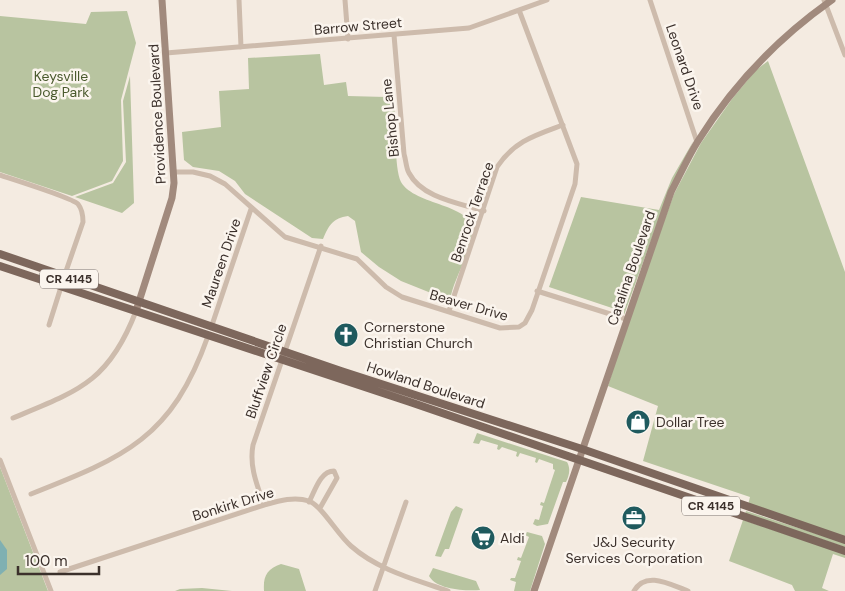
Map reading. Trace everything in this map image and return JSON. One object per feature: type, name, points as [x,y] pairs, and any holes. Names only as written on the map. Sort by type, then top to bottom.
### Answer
[{"type":"main road","name":"Howland Boulevard","points":[[0,254],[139,303],[212,325],[341,371],[582,449],[845,540]]},
{"type":"main road","name":"Howland Boulevard","points":[[0,266],[281,359],[845,551]]},
{"type":"street","name":"Providence Boulevard","points":[[136,311],[172,198],[174,172],[162,0]]},
{"type":"street","points":[[239,0],[241,47]]},
{"type":"street","points":[[345,0],[348,39]]},
{"type":"street","name":"Barrow Street","points":[[166,53],[469,28],[547,0]]},
{"type":"street","name":"Leonard Drive","points":[[650,0],[698,142]]},
{"type":"street","points":[[827,1],[845,55]]},
{"type":"street","name":"Catalina Boulevard","points":[[534,591],[671,192],[698,142],[729,97],[764,56],[827,1]]},
{"type":"street","name":"Beaver Drive","points":[[174,172],[193,172],[210,176],[238,193],[251,209],[285,237],[321,246],[358,259],[386,287],[402,297],[500,328],[510,329],[525,323],[532,310],[575,184],[577,164],[519,10]]},
{"type":"street","name":"Bishop Lane","points":[[394,35],[404,154],[408,172],[415,182],[430,193],[484,211]]},
{"type":"street","name":"Benrock Terrace","points":[[449,311],[484,211],[497,167],[504,155],[526,138],[563,125]]},
{"type":"street","points":[[0,175],[67,197],[78,204],[84,222],[64,277]]},
{"type":"street","name":"Maureen Drive","points":[[212,325],[251,209]]},
{"type":"street","name":"Bluffview Circle","points":[[264,505],[254,476],[251,456],[284,350],[321,246]]},
{"type":"street","points":[[49,325],[61,287]]},
{"type":"street","points":[[538,291],[626,319]]},
{"type":"street","points":[[13,418],[71,394],[94,379],[113,359],[123,344],[136,311]]},
{"type":"street","points":[[31,494],[116,458],[153,430],[187,387],[208,336]]},
{"type":"street","points":[[0,460],[51,591]]},
{"type":"street","points":[[309,502],[323,475],[328,471],[334,471],[337,478],[320,508]]},
{"type":"street","name":"Bonkirk Drive","points":[[60,572],[264,505],[285,500],[309,502],[320,508],[330,523],[350,545],[383,568],[448,591]]},
{"type":"street","points":[[376,591],[406,502]]},
{"type":"street","points":[[634,591],[641,584],[651,580],[688,591]]},
{"type":"green space","name":"Keysville Dog Park","points":[[127,11],[136,43],[121,100],[123,161],[112,181],[72,196],[0,172],[0,16],[86,24],[91,12]]},
{"type":"green space","points":[[320,54],[324,85],[346,82],[348,96],[386,97],[394,103],[396,156],[401,182],[419,196],[465,216],[471,224],[471,242],[451,295],[441,297],[401,281],[379,267],[361,252],[355,221],[348,216],[335,220],[323,239],[312,238],[245,194],[235,181],[219,171],[193,167],[184,160],[182,132],[221,127],[219,91],[249,89],[248,58]]},
{"type":"green space","points":[[768,61],[845,272],[845,537],[748,505],[750,497],[643,461],[658,406],[608,386],[628,320],[674,194],[701,143],[732,99],[755,71]]},
{"type":"green space","points":[[130,76],[134,203],[122,213],[75,197],[113,183],[126,162],[123,101]]},
{"type":"green space","points":[[694,140],[669,191],[624,315],[624,312],[549,287],[581,197],[659,210],[672,178]]},
{"type":"green space","points":[[477,433],[567,462],[568,477],[566,482],[563,482],[548,524],[537,526],[533,524],[535,519],[539,520],[543,506],[540,505],[541,502],[544,503],[555,470],[553,469],[553,464],[539,459],[537,463],[535,462],[536,458],[520,453],[518,457],[516,456],[517,452],[502,447],[499,450],[497,449],[498,445],[481,440],[479,444],[473,443]]},
{"type":"green space","points":[[0,467],[48,591],[0,591]]},
{"type":"green space","points":[[456,506],[463,509],[449,549],[445,549],[441,557],[435,556],[451,512]]},
{"type":"green space","points":[[746,511],[845,543],[845,547],[745,514]]},
{"type":"green space","points":[[743,520],[845,554],[845,558],[833,554],[822,588],[829,591],[795,591],[792,585],[729,561]]},
{"type":"green space","points":[[527,532],[542,536],[545,544],[530,591],[514,591],[516,582],[510,580],[515,578],[521,561],[517,560],[518,557],[521,558],[529,537],[525,535]]},
{"type":"green space","points":[[281,564],[299,569],[306,591],[264,591],[265,577],[272,568]]},
{"type":"green space","points":[[433,568],[476,581],[480,590],[460,590],[438,584],[429,576]]},
{"type":"green space","points":[[202,588],[232,591],[175,591]]},
{"type":"water","points":[[0,540],[7,550],[7,569],[0,575]]},
{"type":"place","name":"Cornerstone Christian Church","points":[[346,335]]},
{"type":"place","name":"Dollar Tree","points":[[638,422]]},
{"type":"place","name":"J&J Security Services Corporation","points":[[634,518]]},
{"type":"place","name":"Aldi","points":[[483,538]]}]
